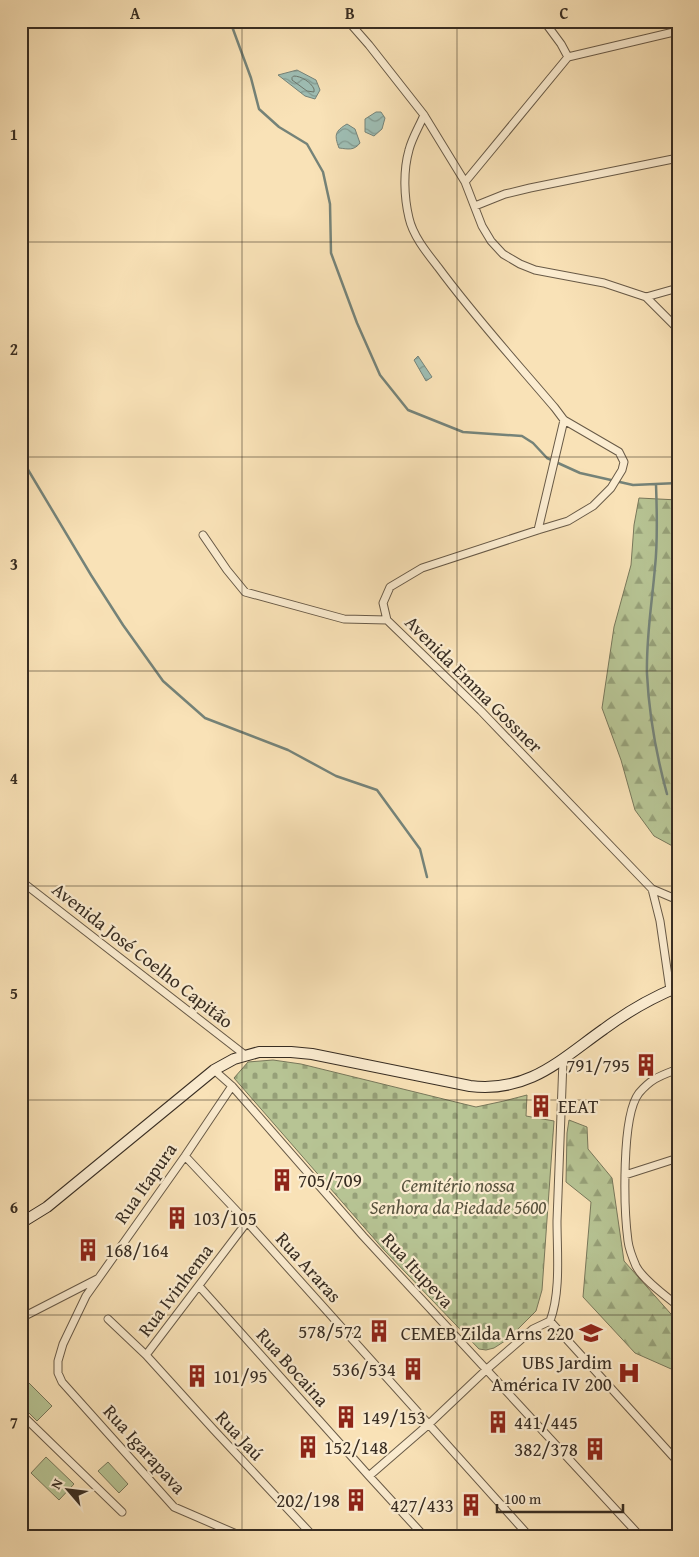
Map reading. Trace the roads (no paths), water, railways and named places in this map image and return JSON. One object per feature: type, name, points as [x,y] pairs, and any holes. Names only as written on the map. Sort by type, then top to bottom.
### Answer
[{"type":"main road","points":[[21,1223],[47,1207],[214,1070],[234,1059],[268,1052],[312,1054],[470,1086],[485,1088],[509,1085],[543,1073],[647,1001],[674,988]]},
{"type":"street","points":[[348,21],[370,45],[424,116],[465,182],[482,226],[491,241],[503,254],[535,270],[604,284],[646,297],[678,329]]},
{"type":"street","points":[[544,21],[568,57]]},
{"type":"street","points":[[465,182],[568,57],[678,31]]},
{"type":"street","name":"Avenida Emma Gossner","points":[[424,116],[409,149],[405,169],[409,220],[414,232],[456,291],[564,420],[619,452],[624,462],[622,470],[611,488],[593,506],[568,522],[422,568],[390,587],[383,603],[387,620],[481,711],[652,889],[678,900]]},
{"type":"street","points":[[475,206],[505,194],[530,188],[678,158]]},
{"type":"street","points":[[646,297],[678,288]]},
{"type":"street","points":[[538,530],[564,420]]},
{"type":"street","points":[[203,535],[245,592],[344,619],[387,620]]},
{"type":"street","name":"Avenida José Coelho Capitão","points":[[21,881],[246,1055]]},
{"type":"street","name":"Avenida Emma Gossner","points":[[652,889],[674,988]]},
{"type":"street","points":[[368,1476],[429,1424],[533,1329],[550,1321],[554,1309],[556,1288],[563,1060]]},
{"type":"street","name":"Rua Itupeva","points":[[214,1070],[232,1086],[363,1236],[640,1536]]},
{"type":"street","points":[[676,1302],[649,1281],[637,1268],[628,1242],[624,1175],[629,1128],[638,1094],[652,1079],[678,1070]]},
{"type":"street","name":"Rua Itapura","points":[[62,1382],[58,1373],[58,1361],[63,1344],[86,1296],[232,1086]]},
{"type":"street","name":"Rua Araras","points":[[184,1156],[247,1222],[529,1536]]},
{"type":"street","points":[[624,1175],[678,1158]]},
{"type":"street","name":"Rua Ivinhema","points":[[146,1355],[247,1222]]},
{"type":"street","points":[[21,1318],[97,1278]]},
{"type":"street","name":"Rua Bocaina","points":[[199,1286],[424,1536]]},
{"type":"street","name":"Rua Jaú","points":[[108,1319],[146,1355],[313,1536]]},
{"type":"street","points":[[550,1321],[678,1462]]},
{"type":"street","name":"Rua Igarapava","points":[[62,1382],[174,1507],[241,1536]]},
{"type":"street","points":[[21,1414],[122,1512]]},
{"type":"water","points":[[297,70],[316,80],[320,90],[315,99],[305,96],[278,75]]},
{"type":"water","points":[[376,112],[381,112],[385,118],[382,129],[374,136],[365,132],[365,119]]},
{"type":"water","points":[[347,124],[355,129],[360,143],[353,148],[339,148],[336,140],[338,131]]},
{"type":"water","points":[[418,356],[432,377],[426,381],[414,360]]},
{"type":"waterway","points":[[230,21],[251,78],[259,109],[279,127],[307,144],[323,172],[330,204],[331,253],[357,323],[380,375],[408,410],[463,432],[522,436],[533,443],[547,458],[580,473],[633,485],[678,483]]},
{"type":"waterway","points":[[21,458],[91,575],[123,625],[163,681],[205,718],[288,750],[336,776],[377,790],[420,849],[427,877]]},
{"type":"waterway","points":[[656,484],[657,547],[648,634],[647,674],[649,704],[667,794]]},
{"type":"place","name":"791/795","points":[[646,1065]]},
{"type":"place","name":"EEAT","points":[[541,1106]]},
{"type":"place","name":"705/709","points":[[282,1180]]},
{"type":"place","name":"103/105","points":[[177,1218]]},
{"type":"place","name":"168/164","points":[[88,1250]]},
{"type":"place","name":"578/572","points":[[379,1331]]},
{"type":"place","name":"CEMEB Zilda Arns 220","points":[[591,1333]]},
{"type":"place","name":"536/534","points":[[413,1369]]},
{"type":"place","name":"UBS Jardim América IV 200","points":[[629,1373]]},
{"type":"place","name":"101/95","points":[[197,1376]]},
{"type":"place","name":"149/153","points":[[346,1417]]},
{"type":"place","name":"441/445","points":[[498,1422]]},
{"type":"place","name":"152/148","points":[[308,1447]]},
{"type":"place","name":"382/378","points":[[595,1449]]},
{"type":"place","name":"202/198","points":[[356,1500]]},
{"type":"place","name":"427/433","points":[[471,1505]]},
{"type":"park label","name":"Cemitério nossa Senhora da Piedade 5600","points":[[458,1196]]}]
